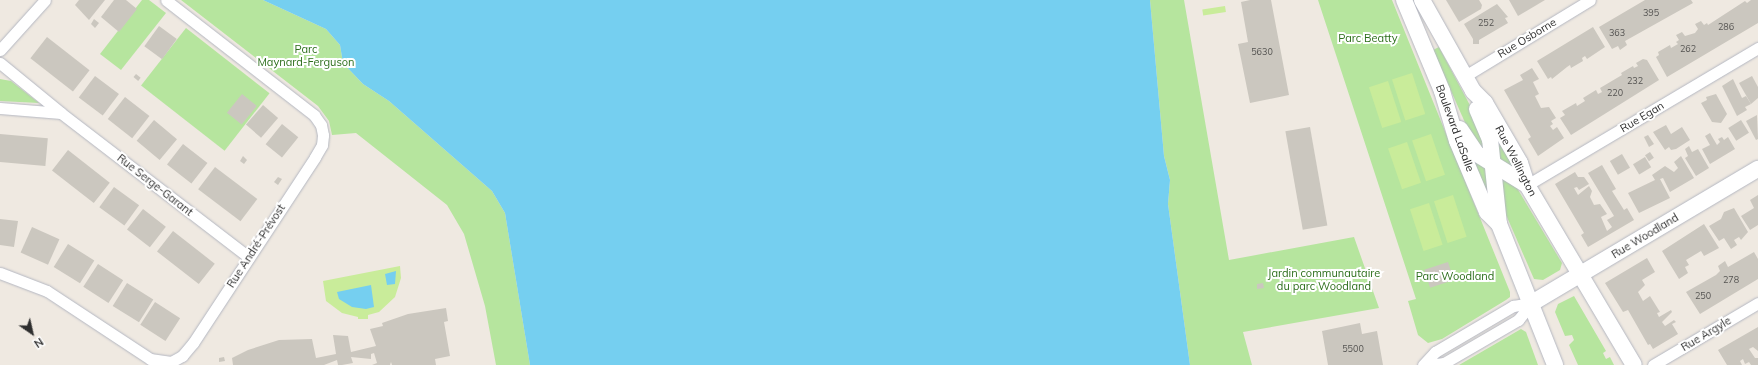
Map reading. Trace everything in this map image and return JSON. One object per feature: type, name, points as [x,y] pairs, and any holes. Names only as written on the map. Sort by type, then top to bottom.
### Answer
[{"type":"main road","name":"Boulevard LaSalle","points":[[1404,0],[1453,120],[1457,141],[1487,212],[1499,224],[1532,303],[1555,365]]},
{"type":"main road","name":"Rue Wellington","points":[[1422,0],[1473,91],[1485,103],[1520,163],[1527,185],[1634,365]]},
{"type":"main road","points":[[1473,91],[1477,109],[1490,138],[1491,162],[1499,224]]},
{"type":"main road","points":[[1453,120],[1477,154],[1527,185]]},
{"type":"main road","name":"Rue Woodland","points":[[1532,303],[1758,169]]},
{"type":"street","points":[[0,50],[45,0]]},
{"type":"street","name":"Rue André-Prévost","points":[[0,274],[47,291],[143,355],[164,363],[177,359],[187,351],[320,149],[323,135],[321,125],[309,110],[166,0]]},
{"type":"street","name":"Rue Osborne","points":[[1465,76],[1590,0]]},
{"type":"street","name":"Rue Egan","points":[[1527,185],[1758,48]]},
{"type":"street","name":"Rue Serge-Garant","points":[[0,63],[61,113],[249,257]]},
{"type":"street","points":[[0,108],[61,113]]},
{"type":"street","name":"Rue Woodland","points":[[1423,365],[1436,352],[1513,306],[1532,303]]},
{"type":"street","name":"Rue Woodland","points":[[1429,365],[1444,363],[1518,320],[1532,303]]},
{"type":"street","name":"Rue Argyle","points":[[1653,365],[1758,303]]},
{"type":"green space","points":[[142,0],[149,0],[166,13],[121,70],[100,54]]},
{"type":"green space","name":"Parc Maynard-Ferguson","points":[[181,0],[263,0],[326,29],[340,45],[343,63],[363,84],[389,101],[492,191],[505,213],[530,365],[496,365],[485,306],[464,234],[447,205],[356,133],[332,135],[329,121],[318,106]]},
{"type":"green space","name":"Jardin communautaire du parc Woodland","points":[[1150,0],[1184,0],[1229,260],[1354,237],[1379,308],[1243,332],[1252,365],[1190,365],[1168,204],[1170,180],[1164,156]]},
{"type":"green space","name":"Parc Woodland","points":[[1318,0],[1392,0],[1510,292],[1510,297],[1506,300],[1442,339],[1428,343],[1418,335],[1408,301],[1416,299]]},
{"type":"green space","points":[[1225,6],[1226,12],[1203,16],[1202,10]]},
{"type":"green space","points":[[186,28],[270,93],[225,151],[141,86]]},
{"type":"green space","points":[[1439,47],[1482,128],[1485,151],[1474,143],[1433,50]]},
{"type":"green space","points":[[1412,73],[1425,114],[1405,120],[1392,79]]},
{"type":"green space","points":[[0,79],[11,81],[39,103],[0,101]]},
{"type":"green space","points":[[1388,81],[1401,122],[1382,128],[1369,87]]},
{"type":"green space","points":[[1431,134],[1445,175],[1426,181],[1412,141]]},
{"type":"green space","points":[[1496,138],[1515,168],[1498,161]]},
{"type":"green space","points":[[1407,142],[1421,183],[1402,189],[1388,149]]},
{"type":"green space","points":[[1474,162],[1486,167],[1488,195]]},
{"type":"green space","points":[[1499,175],[1517,188],[1562,263],[1560,270],[1543,280],[1534,279],[1503,208]]},
{"type":"green space","points":[[1453,195],[1467,237],[1448,243],[1434,201]]},
{"type":"green space","points":[[1429,203],[1443,245],[1424,251],[1410,209]]},
{"type":"green space","points":[[400,266],[401,278],[395,297],[379,312],[368,315],[368,319],[358,319],[358,317],[342,313],[326,301],[323,281]]},
{"type":"green space","points":[[1574,296],[1606,351],[1603,353],[1606,359],[1610,357],[1614,365],[1578,365],[1569,345],[1574,340],[1572,335],[1565,336],[1555,312],[1558,304]]},
{"type":"green space","points":[[1521,329],[1526,332],[1538,365],[1459,365]]},
{"type":"water","points":[[263,0],[1150,0],[1164,156],[1170,180],[1168,204],[1190,365],[530,365],[505,213],[492,191],[389,101],[363,84],[343,63],[340,45],[326,29]]},
{"type":"water","points":[[396,271],[395,284],[387,285],[385,274]]},
{"type":"water","points":[[371,285],[374,307],[366,309],[352,307],[339,299],[337,292]]},
{"type":"building","points":[[79,0],[105,0],[89,20],[75,5]]},
{"type":"building","points":[[114,0],[126,0],[137,9],[119,32],[101,17]]},
{"type":"building","points":[[1250,0],[1271,0],[1289,95],[1250,103],[1238,44],[1248,42],[1241,2]]},
{"type":"building","points":[[1446,0],[1479,0],[1482,5],[1481,9],[1459,22]]},
{"type":"building","points":[[1509,0],[1545,0],[1518,16]]},
{"type":"building","points":[[1645,0],[1691,0],[1693,3],[1625,41],[1627,45],[1620,50],[1618,46],[1612,49],[1599,27]]},
{"type":"building","points":[[1751,0],[1758,0],[1758,23],[1667,77],[1656,57],[1659,55],[1658,52],[1670,45],[1671,48],[1678,44],[1676,42],[1679,40],[1676,35],[1682,32],[1685,36],[1695,33],[1698,29],[1695,24],[1701,21],[1704,25],[1707,23],[1708,25],[1745,1],[1747,3]]},
{"type":"building","points":[[1497,4],[1508,17],[1505,18],[1508,23],[1479,40],[1479,44],[1473,44],[1473,39],[1464,24]]},
{"type":"building","points":[[94,19],[99,23],[95,28],[91,24]]},
{"type":"building","points":[[159,26],[177,39],[162,59],[144,46]]},
{"type":"building","points":[[1593,27],[1605,47],[1587,59],[1585,56],[1582,58],[1583,61],[1571,68],[1570,65],[1552,79],[1551,77],[1548,79],[1537,61]]},
{"type":"building","points":[[47,37],[90,70],[73,92],[30,58]]},
{"type":"building","points":[[1643,59],[1647,60],[1659,80],[1571,135],[1560,118],[1565,115],[1562,111],[1576,103],[1577,106],[1585,101],[1583,98],[1596,90],[1598,94],[1602,92],[1600,88],[1622,75],[1621,73],[1633,66],[1634,68],[1638,66],[1636,63]]},
{"type":"building","points":[[1532,68],[1539,79],[1533,82],[1539,94],[1535,96],[1541,108],[1549,107],[1556,118],[1551,121],[1553,124],[1550,126],[1553,130],[1557,127],[1564,138],[1538,156],[1528,139],[1531,137],[1504,90],[1523,80],[1520,75]]},
{"type":"building","points":[[136,74],[141,78],[138,81],[133,77]]},
{"type":"building","points":[[95,76],[119,94],[103,116],[79,98]]},
{"type":"building","points":[[1752,76],[1758,87],[1758,98],[1751,104],[1739,83]]},
{"type":"building","points":[[1733,79],[1742,98],[1746,96],[1751,104],[1745,107],[1747,110],[1737,116],[1722,86]]},
{"type":"building","points":[[242,94],[257,106],[242,125],[227,113]]},
{"type":"building","points":[[1716,94],[1727,114],[1721,123],[1712,122],[1701,103],[1707,100],[1706,97]]},
{"type":"building","points":[[125,97],[149,116],[132,138],[108,119]]},
{"type":"building","points":[[263,105],[278,118],[261,138],[246,125]]},
{"type":"building","points":[[1757,115],[1758,139],[1756,140],[1746,121]]},
{"type":"building","points":[[154,120],[177,139],[160,160],[137,141]]},
{"type":"building","points":[[1741,120],[1749,133],[1736,141],[1728,128]]},
{"type":"building","points":[[282,124],[298,137],[282,157],[266,144]]},
{"type":"building","points":[[1666,125],[1671,134],[1682,127],[1690,140],[1676,149],[1671,150],[1669,147],[1665,150],[1653,132]]},
{"type":"building","points":[[1310,127],[1327,225],[1303,230],[1285,131]]},
{"type":"building","points":[[1710,133],[1717,145],[1720,142],[1718,139],[1722,137],[1724,140],[1728,137],[1735,149],[1710,164],[1702,149],[1710,145],[1705,136]]},
{"type":"building","points":[[0,134],[48,138],[45,166],[0,162]]},
{"type":"building","points":[[1648,135],[1654,144],[1649,147],[1644,137]]},
{"type":"building","points":[[183,144],[207,163],[191,184],[167,164]]},
{"type":"building","points":[[1689,146],[1692,152],[1698,149],[1709,168],[1696,176],[1685,158],[1688,156],[1685,149]]},
{"type":"building","points":[[68,150],[110,183],[94,203],[52,170]]},
{"type":"building","points":[[1650,152],[1654,158],[1649,161],[1645,155]]},
{"type":"building","points":[[1622,154],[1630,168],[1618,175],[1610,161]]},
{"type":"building","points":[[243,156],[247,160],[244,164],[240,161]]},
{"type":"building","points":[[1681,156],[1694,178],[1670,192],[1663,178],[1660,179],[1670,198],[1639,213],[1628,193],[1655,180],[1652,175],[1665,166],[1674,172],[1678,168],[1674,162]]},
{"type":"building","points":[[1645,157],[1651,167],[1639,174],[1633,164]]},
{"type":"building","points":[[1602,165],[1616,189],[1612,191],[1624,210],[1627,208],[1634,220],[1588,247],[1581,235],[1584,233],[1555,184],[1575,172],[1578,177],[1584,177],[1589,184],[1579,190],[1577,187],[1574,188],[1578,195],[1589,186],[1592,191],[1590,197],[1594,205],[1600,204],[1607,214],[1601,217],[1607,231],[1612,227],[1607,220],[1614,216],[1588,173]]},
{"type":"building","points":[[215,167],[257,199],[240,221],[198,189]]},
{"type":"building","points":[[278,177],[282,179],[278,185],[274,182]]},
{"type":"building","points":[[114,187],[139,205],[124,225],[99,207]]},
{"type":"building","points":[[1758,195],[1758,225],[1750,230],[1741,216],[1754,208],[1750,200]]},
{"type":"building","points":[[1734,208],[1748,232],[1741,240],[1739,237],[1734,240],[1737,245],[1731,249],[1724,238],[1719,241],[1709,226],[1721,219],[1724,212]]},
{"type":"building","points":[[143,209],[166,227],[150,247],[127,229]]},
{"type":"building","points":[[0,219],[18,221],[14,247],[0,245]]},
{"type":"building","points":[[1704,224],[1719,248],[1704,256],[1701,251],[1686,260],[1689,265],[1685,267],[1688,273],[1679,279],[1662,251]]},
{"type":"building","points":[[32,227],[59,239],[48,265],[21,253]]},
{"type":"building","points":[[173,231],[215,264],[199,284],[157,251]]},
{"type":"building","points":[[68,244],[94,260],[80,283],[54,267]]},
{"type":"building","points":[[1754,252],[1758,259],[1758,279],[1700,314],[1686,292],[1716,275],[1720,271],[1718,266],[1725,261],[1728,267]]},
{"type":"building","points":[[1647,258],[1655,272],[1642,280],[1645,285],[1638,292],[1643,301],[1650,296],[1660,312],[1657,313],[1659,317],[1671,310],[1672,312],[1662,322],[1665,326],[1674,320],[1676,322],[1672,324],[1678,334],[1653,349],[1650,344],[1648,345],[1628,310],[1623,312],[1605,283]]},
{"type":"building","points":[[1448,262],[1454,280],[1430,288],[1424,270]]},
{"type":"building","points":[[98,264],[123,280],[108,303],[83,287]]},
{"type":"building","points":[[127,283],[153,299],[139,322],[113,306]]},
{"type":"building","points":[[1263,283],[1264,288],[1257,289],[1257,284]]},
{"type":"building","points":[[155,302],[180,318],[165,341],[140,325]]},
{"type":"building","points":[[446,308],[448,321],[444,322],[450,356],[435,359],[436,365],[392,365],[391,362],[390,365],[372,365],[377,363],[374,353],[371,354],[371,359],[351,357],[353,363],[342,365],[338,365],[337,360],[324,365],[233,365],[232,358],[248,350],[279,340],[312,339],[316,358],[336,354],[333,335],[348,336],[351,352],[376,346],[370,329],[383,326],[382,323],[408,314]]},
{"type":"building","points":[[1360,323],[1362,334],[1377,331],[1383,365],[1328,365],[1322,331]]},
{"type":"building","points":[[1758,327],[1758,351],[1753,347],[1749,349],[1755,358],[1758,358],[1758,365],[1751,365],[1749,362],[1745,364],[1743,359],[1740,361],[1742,365],[1727,365],[1718,350]]},
{"type":"building","points":[[224,357],[225,361],[219,362],[219,358]]},
{"type":"park label","name":"Parc Beatty","points":[[1368,38]]}]
